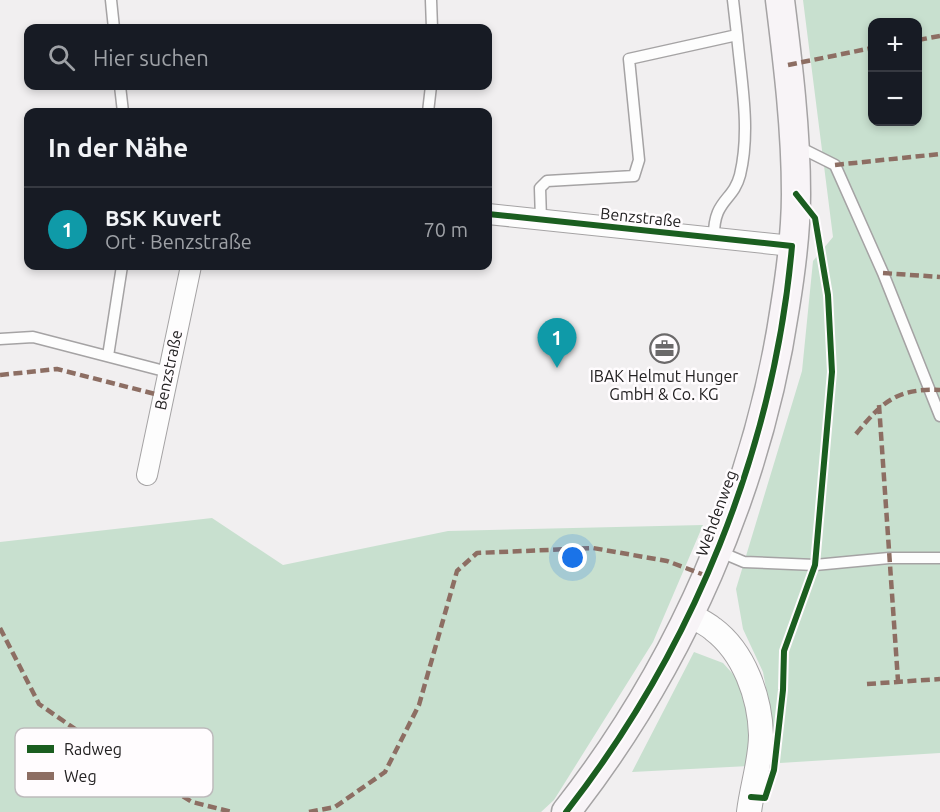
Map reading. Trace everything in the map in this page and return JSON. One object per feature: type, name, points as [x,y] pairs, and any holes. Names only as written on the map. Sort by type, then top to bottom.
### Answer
[{"type":"main road","name":"Wehdenweg","points":[[566,812],[602,766],[689,615],[718,551],[749,463],[777,362],[792,246],[796,194],[788,65],[780,0]]},
{"type":"street","name":"Benzstraße","points":[[492,214],[792,246]]},
{"type":"street","name":"Benzstraße","points":[[147,475],[189,270]]},
{"type":"street","points":[[689,615],[714,629],[737,656],[750,681],[758,705],[761,736],[749,812]]},
{"type":"lane","points":[[111,0],[114,24]]},
{"type":"lane","points":[[431,0],[432,24]]},
{"type":"lane","points":[[714,238],[717,210],[739,177],[744,147],[744,114],[733,0]]},
{"type":"lane","points":[[541,220],[540,188],[547,181],[634,176],[639,160],[629,59],[736,35]]},
{"type":"lane","points":[[120,90],[123,108]]},
{"type":"lane","points":[[428,108],[431,90]]},
{"type":"lane","points":[[793,144],[835,165],[883,273],[940,416]]},
{"type":"lane","points":[[108,356],[121,270]]},
{"type":"lane","points":[[0,339],[33,337],[168,372]]},
{"type":"lane","points":[[718,551],[744,562],[815,565],[889,558],[940,558]]},
{"type":"green space","points":[[803,0],[940,0],[940,753],[780,763],[763,672],[743,629],[736,589],[802,371],[813,261],[833,237]]},
{"type":"green space","points":[[212,518],[283,565],[448,531],[703,525],[653,642],[554,800],[541,812],[0,812],[0,542]]},
{"type":"green space","points":[[694,652],[723,663],[742,684],[751,711],[749,766],[632,772]]},
{"type":"marked path","points":[[922,39],[940,36]]},
{"type":"marked path","points":[[788,65],[868,49]]},
{"type":"marked path","points":[[835,165],[940,154]]},
{"type":"marked path","points":[[883,273],[940,277]]},
{"type":"marked path","points":[[0,375],[57,369],[163,396]]},
{"type":"marked path","points":[[856,434],[874,413],[892,399],[912,392],[940,390]]},
{"type":"marked path","points":[[879,405],[898,681]]},
{"type":"marked path","points":[[309,812],[335,807],[385,772],[419,705],[457,571],[477,553],[593,548],[667,561],[707,576]]},
{"type":"marked path","points":[[0,628],[39,704],[74,728]]},
{"type":"marked path","points":[[867,684],[940,679]]},
{"type":"marked path","points":[[184,797],[192,802],[232,812]]},
{"type":"cycle path","points":[[751,797],[765,798],[774,770],[783,690],[784,651],[815,565],[832,372],[828,295],[815,218],[796,194]]},
{"type":"cycle path","points":[[492,214],[792,246],[782,322],[767,398],[746,472],[720,545],[688,616],[652,684],[611,750],[566,812]]},
{"type":"place","name":"IBAK Helmut Hunger GmbH & Co. KG","points":[[664,348]]},
{"type":"place","name":"BSK Kuvert","points":[[557,368]]}]
